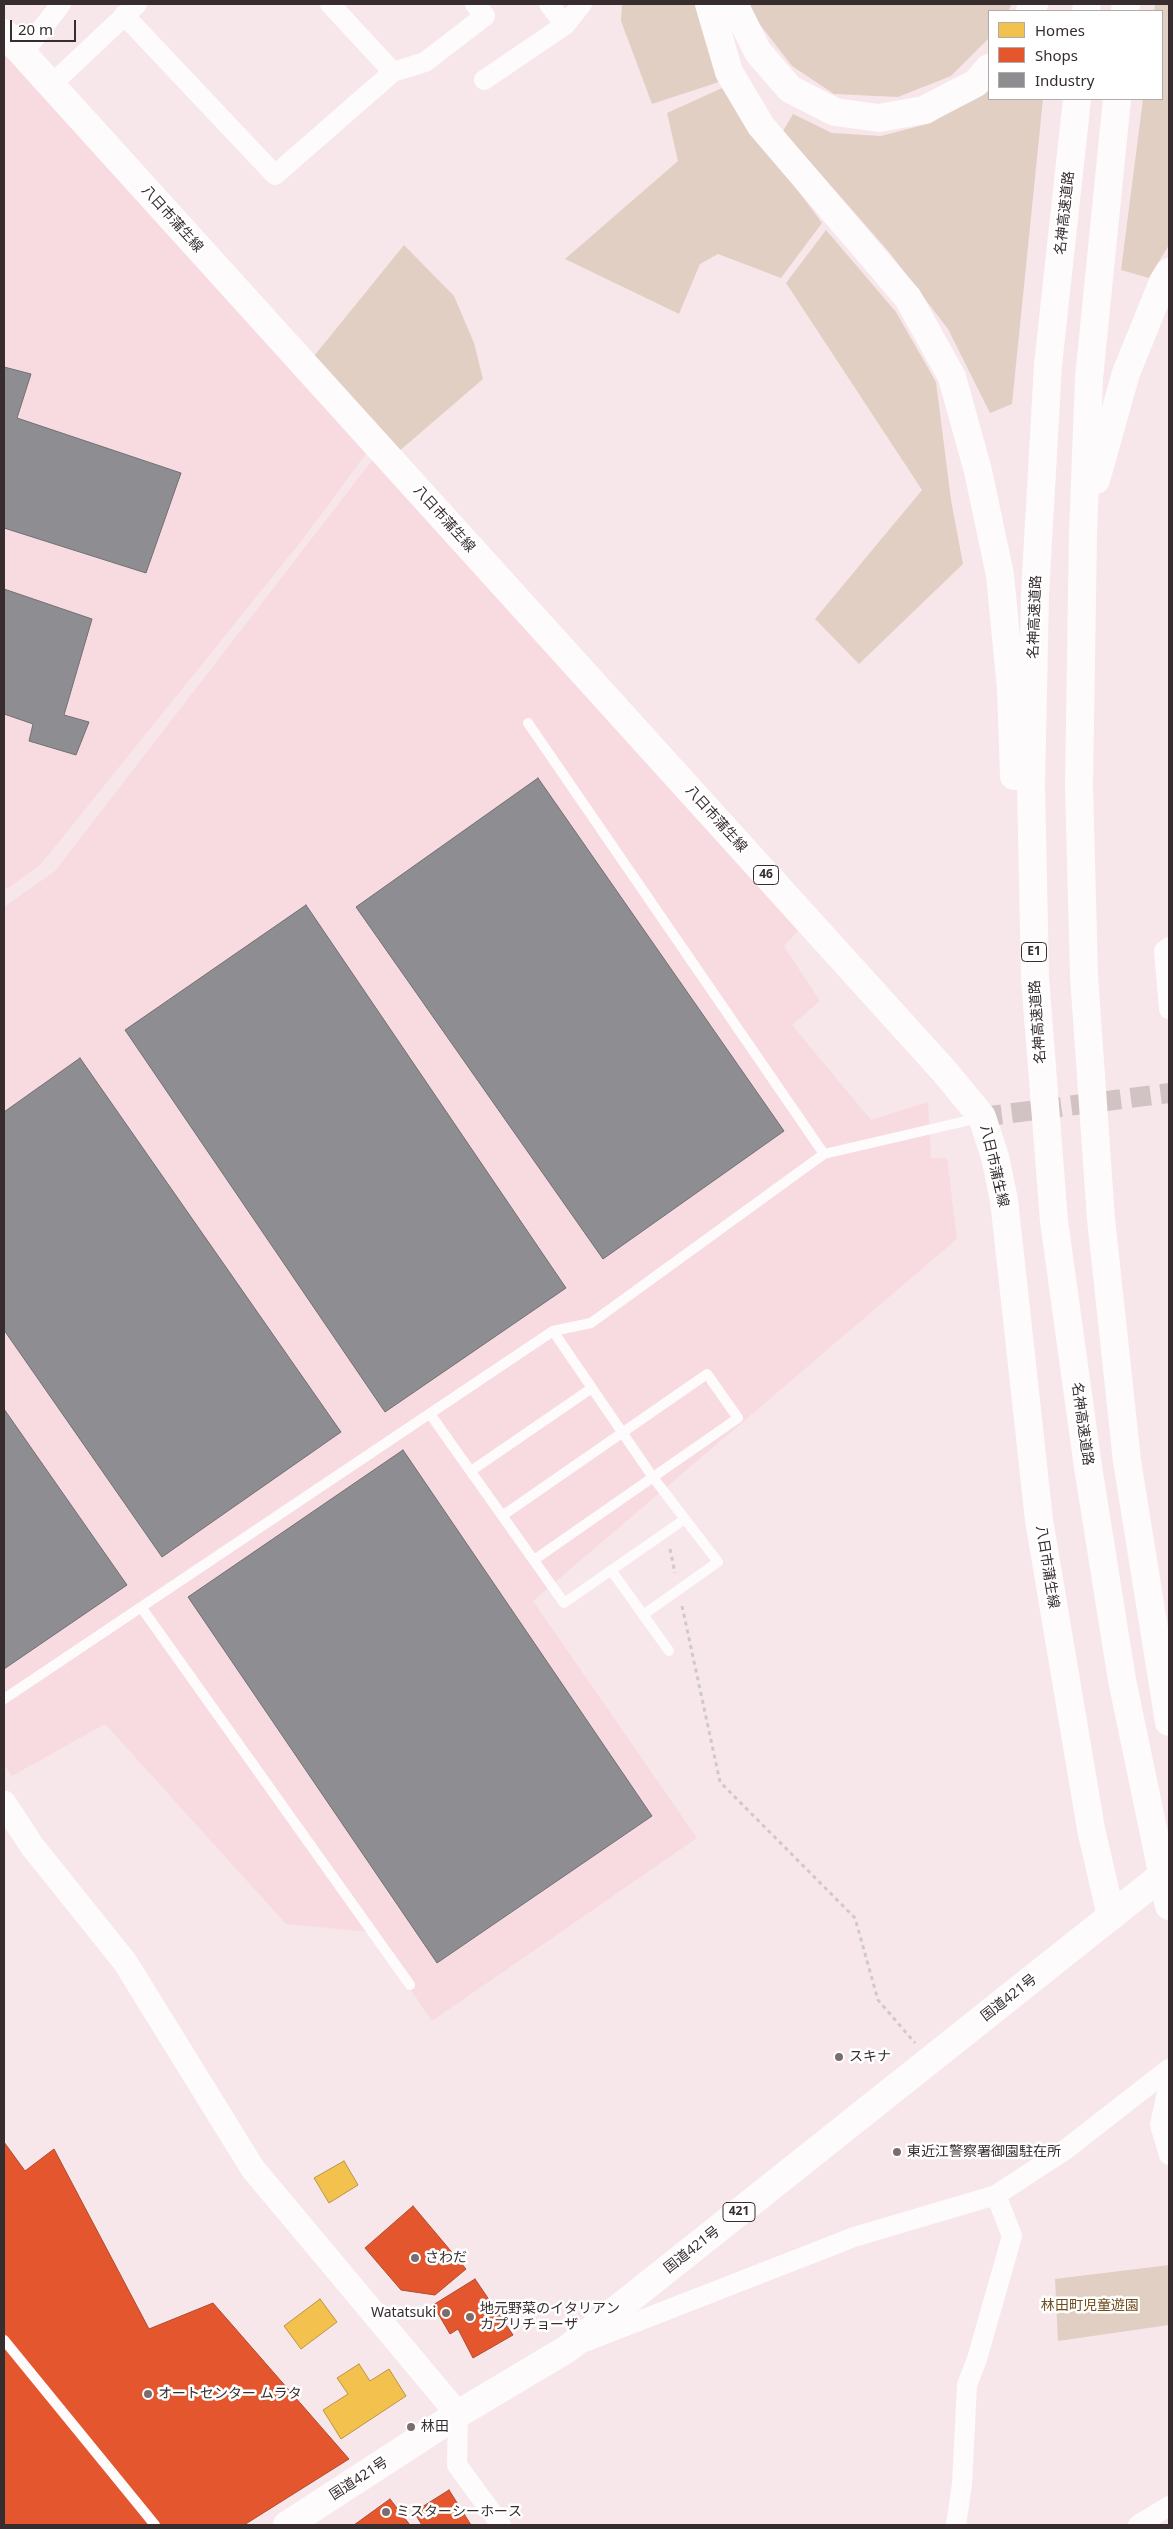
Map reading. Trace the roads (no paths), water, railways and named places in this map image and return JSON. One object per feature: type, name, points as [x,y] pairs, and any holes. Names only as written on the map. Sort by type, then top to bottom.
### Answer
[{"type":"main road","points":[[709,4],[729,72],[761,126],[908,298],[952,377],[978,471],[1000,575],[1011,689],[1022,979],[1054,1221]]},
{"type":"main road","points":[[734,4],[758,52],[790,89],[836,112],[879,118],[924,110],[976,83],[988,69]]},
{"type":"main road","name":"八日市蒲生線","points":[[4,33],[932,1058],[982,1117],[995,1157],[1004,1200],[1040,1520],[1091,1829],[1111,1916]]},
{"type":"main road","name":"名神高速道路","points":[[1077,100],[1048,366],[1035,594],[1030,786],[1035,978],[1054,1221],[1088,1467],[1122,1680],[1169,1906]]},
{"type":"main road","points":[[1117,100],[1089,378],[1083,533],[1079,794],[1084,976],[1101,1209],[1127,1460],[1169,1722]]},
{"type":"main road","points":[[1083,533],[1126,373],[1163,282],[1169,272]]},
{"type":"main road","name":"国道421号","points":[[288,2525],[458,2414],[567,2349],[1169,1870]]},
{"type":"street","points":[[23,53],[61,4]]},
{"type":"street","points":[[330,4],[393,72]]},
{"type":"street","points":[[51,85],[131,10],[275,175],[393,72],[425,62],[484,16],[474,4]]},
{"type":"street","points":[[549,4],[565,25]]},
{"type":"street","points":[[484,80],[565,25],[582,4]]},
{"type":"street","points":[[1169,947],[1164,952],[1169,1009]]},
{"type":"street","points":[[4,1803],[32,1846],[125,1962],[253,2169],[458,2414],[458,2465],[502,2525]]},
{"type":"street","points":[[567,2349],[854,2237],[996,2195],[1065,2150],[1169,2069]]},
{"type":"street","points":[[1169,2084],[1160,2125],[1169,2155]]},
{"type":"street","points":[[956,2525],[962,2484],[967,2385],[977,2360],[1012,2236],[996,2195]]},
{"type":"street","points":[[1138,2525],[1169,2506]]},
{"type":"lane","points":[[528,723],[824,1154]]},
{"type":"lane","points":[[4,1699],[553,1331],[591,1323],[824,1154],[982,1117]]},
{"type":"lane","points":[[553,1331],[652,1476],[718,1562],[643,1615]]},
{"type":"lane","points":[[502,1516],[707,1374],[738,1418],[652,1476],[534,1560]]},
{"type":"lane","points":[[471,1471],[592,1388]]},
{"type":"lane","points":[[430,1414],[564,1603],[685,1519]]},
{"type":"lane","points":[[611,1570],[669,1651]]},
{"type":"lane","points":[[141,1607],[410,1985]]},
{"type":"lane","points":[[4,2340],[155,2525]]},
{"type":"tunnel","points":[[982,1117],[1169,1093]]},
{"type":"place","name":"スキナ","points":[[839,2057]]},
{"type":"place","name":"東近江警察署御園駐在所","points":[[897,2152]]},
{"type":"place","name":"さわだ","points":[[415,2258]]},
{"type":"place","name":"Watatsuki","points":[[446,2313]]},
{"type":"place","name":"地元野菜のイタリアン カプリチョーザ","points":[[470,2317]]},
{"type":"place","name":"オートセンター ムラタ","points":[[148,2394]]},
{"type":"place","name":"林田","points":[[411,2427]]},
{"type":"place","name":"ミスターシーホース","points":[[386,2512]]},
{"type":"park label","name":"林田町児童遊園","points":[[1090,2306]]}]
